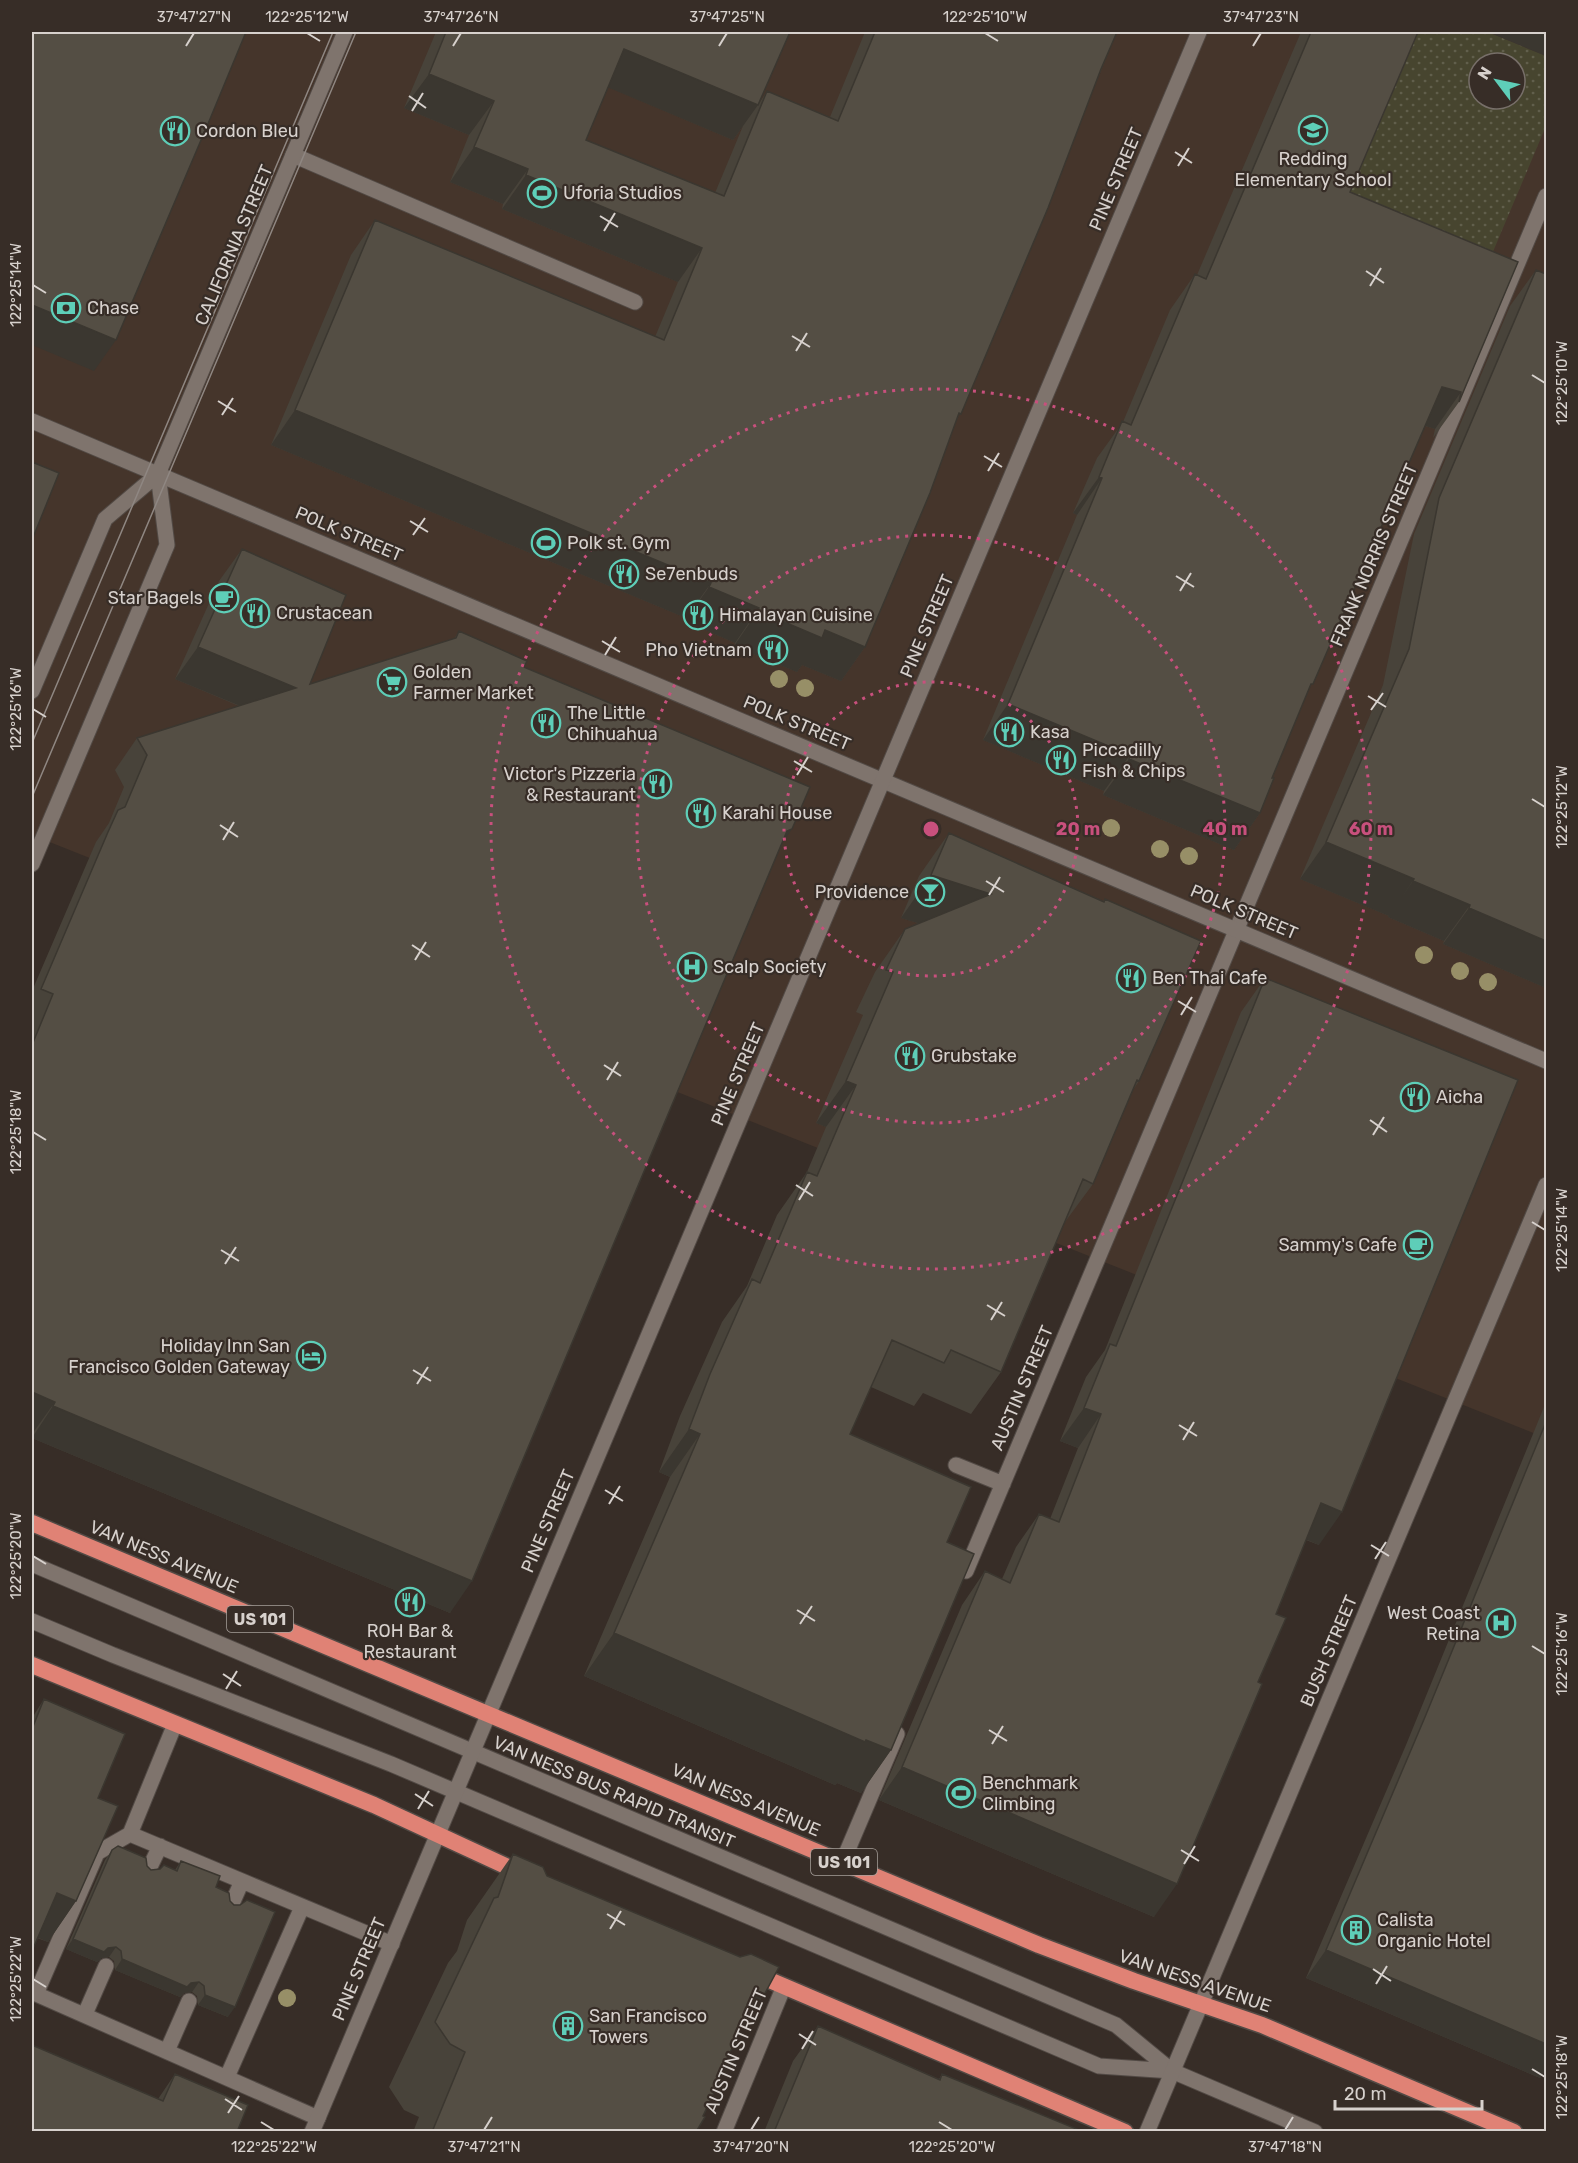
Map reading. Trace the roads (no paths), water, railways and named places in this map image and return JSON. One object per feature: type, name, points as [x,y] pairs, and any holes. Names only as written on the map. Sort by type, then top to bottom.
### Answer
[{"type":"highway","name":"VAN NESS AVENUE","points":[[32,1523],[1039,1945],[1134,1981],[1262,2025],[1514,2132]]},
{"type":"highway","points":[[32,1665],[363,1801],[538,1881]]},
{"type":"highway","points":[[741,1968],[1125,2132]]},
{"type":"main road","name":"CALIFORNIA STREET","points":[[32,691],[105,519],[158,474],[345,32]]},
{"type":"main road","name":"PINE STREET","points":[[315,2125],[1199,32]]},
{"type":"main road","points":[[293,156],[635,303]]},
{"type":"main road","name":"FRANK NORRIS STREET","points":[[1237,930],[1546,196]]},
{"type":"main road","name":"POLK STREET","points":[[32,421],[1546,1061]]},
{"type":"main road","points":[[32,864],[167,545],[158,474]]},
{"type":"main road","name":"AUSTIN STREET","points":[[961,1583],[1237,930]]},
{"type":"main road","name":"BUSH STREET","points":[[1147,2132],[1546,1185]]},
{"type":"main road","points":[[956,1465],[1003,1484]]},
{"type":"main road","name":"VAN NESS BUS RAPID TRANSIT","points":[[32,1564],[1116,2025],[1172,2071],[1315,2132]]},
{"type":"main road","name":"VAN NESS BUS RAPID TRANSIT","points":[[32,1621],[456,1791],[1099,2066],[1172,2071]]},
{"type":"main road","points":[[175,1724],[130,1834],[97,1853],[36,1994],[227,2077],[315,2125]]},
{"type":"main road","points":[[843,1861],[901,1725]]},
{"type":"main road","points":[[130,1834],[392,1944]]},
{"type":"main road","points":[[148,1871],[160,1846]]},
{"type":"main road","points":[[231,1906],[242,1881]]},
{"type":"main road","points":[[227,2077],[302,1906]]},
{"type":"main road","points":[[85,2014],[106,1966]]},
{"type":"main road","name":"AUSTIN STREET","points":[[724,2132],[784,1986]]},
{"type":"main road","points":[[167,2051],[189,2001]]},
{"type":"tram line","points":[[32,743],[333,32]]},
{"type":"tram line","points":[[32,797],[356,32]]},
{"type":"place","name":"Redding Elementary School","points":[[1313,130]]},
{"type":"place","name":"Cordon Bleu","points":[[175,131]]},
{"type":"place","name":"Uforia Studios","points":[[542,193]]},
{"type":"place","name":"Chase","points":[[66,308]]},
{"type":"place","name":"Polk st. Gym","points":[[546,543]]},
{"type":"place","name":"Se7enbuds","points":[[624,574]]},
{"type":"place","name":"Star Bagels","points":[[224,598]]},
{"type":"place","name":"Crustacean","points":[[255,613]]},
{"type":"place","name":"Himalayan Cuisine","points":[[698,615]]},
{"type":"place","name":"Pho Vietnam","points":[[773,650]]},
{"type":"place","name":"Golden Farmer Market","points":[[392,682]]},
{"type":"place","name":"The Little Chihuahua","points":[[546,723]]},
{"type":"place","name":"Kasa","points":[[1009,732]]},
{"type":"place","name":"Piccadilly Fish & Chips","points":[[1061,760]]},
{"type":"place","name":"Victor's Pizzeria & Restaurant","points":[[657,784]]},
{"type":"place","name":"Karahi House","points":[[701,813]]},
{"type":"place","name":"Providence","points":[[930,892]]},
{"type":"place","name":"Scalp Society","points":[[692,967]]},
{"type":"place","name":"Ben Thai Cafe","points":[[1131,978]]},
{"type":"place","name":"Grubstake","points":[[910,1056]]},
{"type":"place","name":"Aicha","points":[[1415,1097]]},
{"type":"place","name":"Sammy's Cafe","points":[[1418,1245]]},
{"type":"place","name":"Holiday Inn San Francisco Golden Gateway","points":[[311,1356]]},
{"type":"place","name":"ROH Bar & Restaurant","points":[[410,1602]]},
{"type":"place","name":"West Coast Retina","points":[[1501,1623]]},
{"type":"place","name":"Benchmark Climbing","points":[[961,1793]]},
{"type":"place","name":"Calista Organic Hotel","points":[[1356,1930]]},
{"type":"place","name":"San Francisco Towers","points":[[568,2026]]}]
